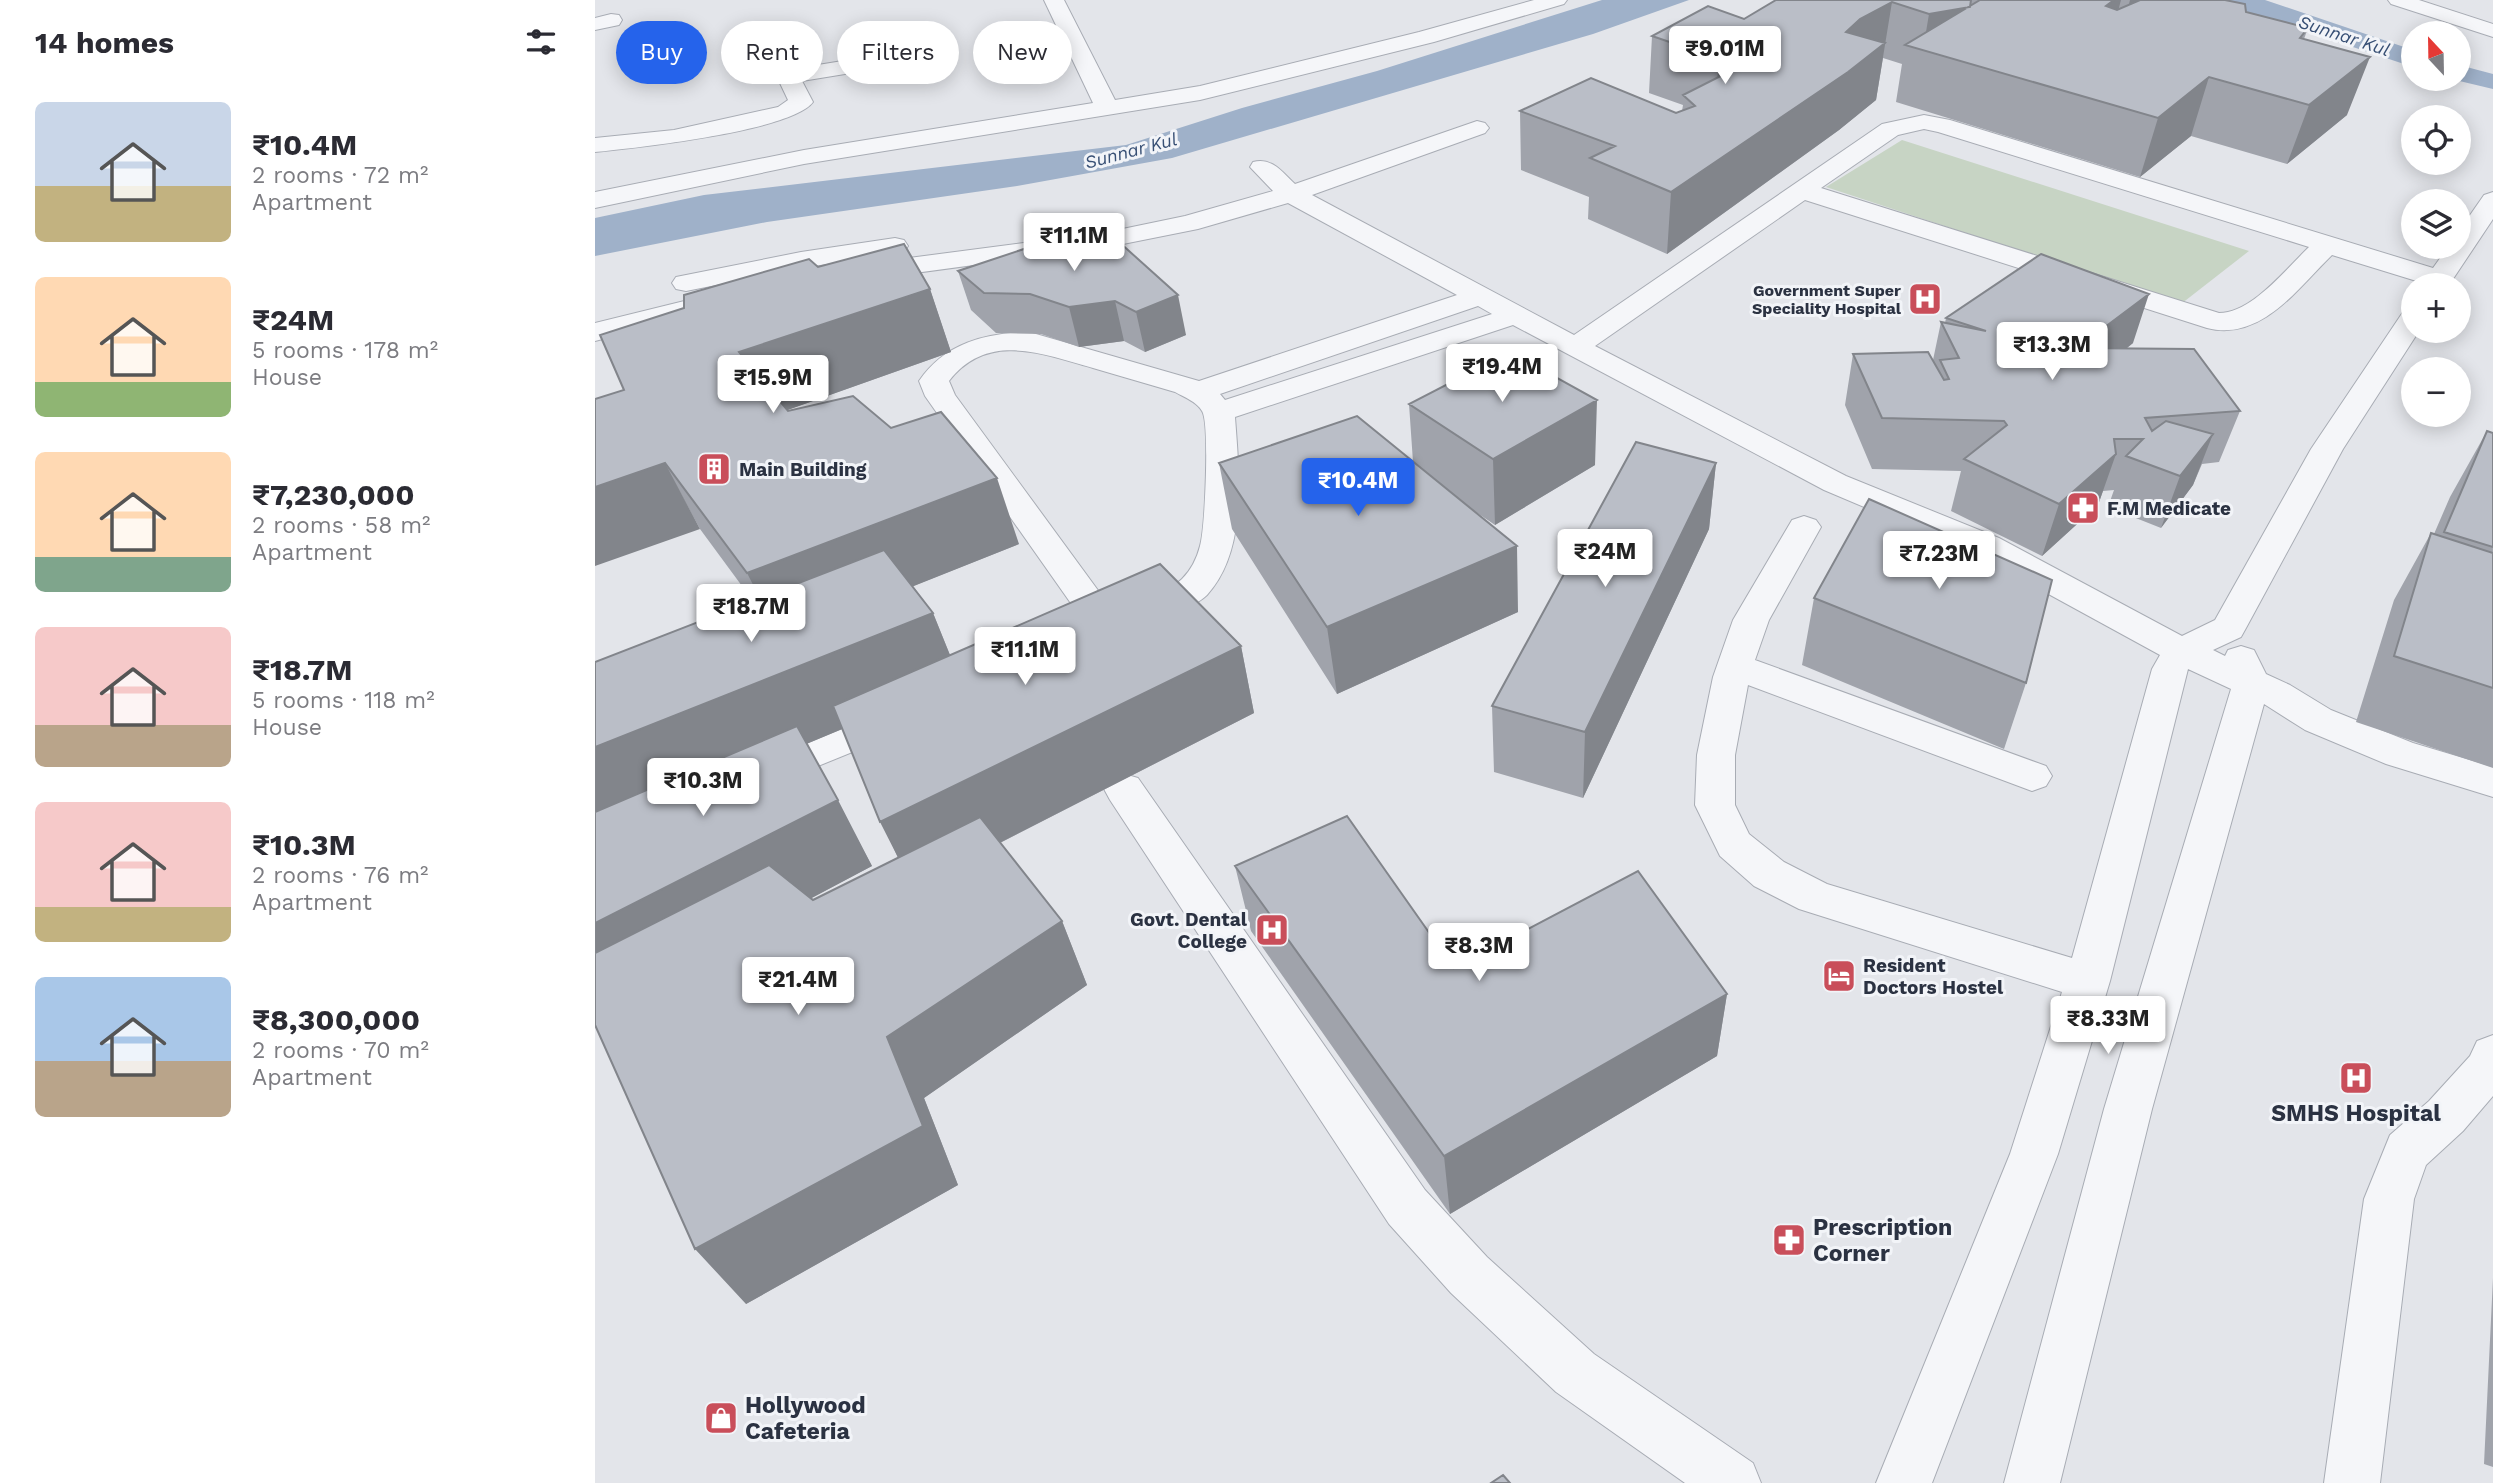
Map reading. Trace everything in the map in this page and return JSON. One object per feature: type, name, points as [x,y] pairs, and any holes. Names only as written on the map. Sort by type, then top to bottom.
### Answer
[{"type":"street","points":[[1053,0],[1107,107]]},
{"type":"street","points":[[595,200],[804,157],[1200,93],[1426,37],[1557,0]]},
{"type":"street","points":[[2398,0],[2493,31]]},
{"type":"street","points":[[595,145],[674,136],[786,112],[801,102],[790,81],[795,75],[837,68]]},
{"type":"street","points":[[1574,347],[1890,129],[1924,122],[1942,125],[2328,244],[2411,273]]},
{"type":"street","points":[[660,289],[801,260],[1063,222],[1277,181],[1477,128]]},
{"type":"street","points":[[1277,181],[1574,347],[1835,483],[1987,547],[2181,651],[2277,694],[2318,720],[2400,754],[2493,782]]},
{"type":"street","points":[[595,332],[664,313],[795,284],[904,266],[1014,254],[1188,223],[1277,181]]},
{"type":"street","points":[[1801,190],[2217,322],[2233,322],[2255,314],[2328,244]]},
{"type":"street","points":[[2443,273],[2491,206]]},
{"type":"street","points":[[1208,402],[1480,296]]},
{"type":"street","points":[[1208,402],[1516,315]]},
{"type":"street","points":[[1904,1483],[2034,1154],[2088,981],[2170,669],[2181,651],[2228,628],[2327,449],[2401,336]]},
{"type":"street","points":[[1007,341],[1029,341],[1186,386],[1208,402],[1222,458],[1218,544],[1208,570],[1193,589],[1161,609],[1097,636],[940,396],[934,381],[945,364],[965,352],[1007,341]]},
{"type":"street","points":[[1804,527],[1751,620],[1735,666],[1716,755],[1715,805],[1734,845],[1769,874],[1814,897],[2088,981]]},
{"type":"street","points":[[2032,1483],[2128,1109],[2251,682],[2228,628]]},
{"type":"street","points":[[1735,666],[2032,776]]},
{"type":"street","points":[[736,785],[929,705]]},
{"type":"street","points":[[1124,789],[1407,1206],[1469,1275],[1575,1373],[1733,1483]]},
{"type":"street","points":[[2352,1483],[2389,1199],[2407,1150],[2446,1116],[2487,1069],[2493,1055]]},
{"type":"green space","points":[[1902,140],[2249,251],[2181,304],[1826,187]]},
{"type":"water","name":"Sunnar Kul","points":[[1602,0],[1689,0],[1593,34],[1172,158],[1017,186],[767,222],[595,256],[595,218],[704,195],[1126,145],[1242,108],[1377,71]]},
{"type":"water","name":"Sunnar Kul","points":[[2212,0],[2265,0],[2401,46],[2401,63]]},
{"type":"water","points":[[2471,68],[2493,74],[2493,89],[2471,84]]},
{"type":"building","points":[[1776,0],[1971,0],[1970,7],[1929,14],[1892,2],[1860,19],[1846,32],[1885,43],[1848,72],[1671,192],[1590,158],[1615,146],[1520,111],[1591,78],[1676,113],[1695,106],[1683,95],[1770,51],[1745,41],[1719,59],[1652,36],[1708,6],[1744,19]]},
{"type":"building","points":[[1980,0],[2114,0],[2106,6],[2117,10],[2140,0],[2225,0],[2245,4],[2246,12],[2308,28],[2300,38],[2370,57],[2309,105],[2209,77],[2158,118],[1905,45]]},
{"type":"building","points":[[1099,224],[1178,295],[1136,312],[1115,301],[1069,307],[1030,294],[984,293],[958,271]]},
{"type":"building","points":[[904,244],[930,289],[739,352],[788,411],[853,396],[891,428],[941,412],[997,478],[747,573],[665,463],[595,487],[595,399],[624,390],[600,335],[684,308],[684,295],[809,259],[818,267]]},
{"type":"building","points":[[2041,254],[2149,294],[2077,348],[2194,349],[2240,411],[2145,418],[2152,431],[2166,421],[2213,434],[2180,476],[2126,456],[2143,439],[2114,439],[2116,454],[2059,504],[1964,459],[2007,425],[2004,421],[1882,418],[1853,354],[1928,352],[1944,380],[1949,379],[1940,360],[1959,358],[1941,322],[1986,331],[1946,318]]},
{"type":"building","points":[[1510,352],[1597,400],[1493,459],[1409,404]]},
{"type":"building","points":[[1357,416],[1517,546],[1327,627],[1219,463]]},
{"type":"building","points":[[2487,431],[2493,433],[2493,547],[2444,532]]},
{"type":"building","points":[[1636,442],[1716,463],[1585,732],[1492,706]]},
{"type":"building","points":[[1869,499],[2052,580],[2026,683],[1814,598]]},
{"type":"building","points":[[2431,533],[2493,553],[2493,688],[2394,656]]},
{"type":"building","points":[[884,550],[933,613],[595,747],[595,662]]},
{"type":"building","points":[[1160,564],[1241,646],[880,822],[833,706]]},
{"type":"building","points":[[797,726],[838,800],[595,923],[595,812]]},
{"type":"building","points":[[1347,816],[1454,968],[1638,871],[1727,994],[1444,1156],[1235,866]]},
{"type":"building","points":[[980,817],[1062,921],[887,1037],[923,1126],[695,1249],[595,1025],[595,953],[769,865],[813,900]]},
{"type":"building","points":[[1503,1475],[1510,1483],[1491,1483]]},
{"type":"place","name":"Government Super Speciality Hospital","points":[[1925,299]]},
{"type":"place","name":"Main Building","points":[[714,469]]},
{"type":"place","name":"F.M Medicate","points":[[2083,508]]},
{"type":"place","name":"Govt. Dental College","points":[[1272,930]]},
{"type":"place","name":"Resident Doctors Hostel","points":[[1839,976]]},
{"type":"place","name":"SMHS Hospital","points":[[2356,1078]]},
{"type":"place","name":"Prescription Corner","points":[[1789,1240]]},
{"type":"place","name":"Hollywood Cafeteria","points":[[721,1418]]}]
